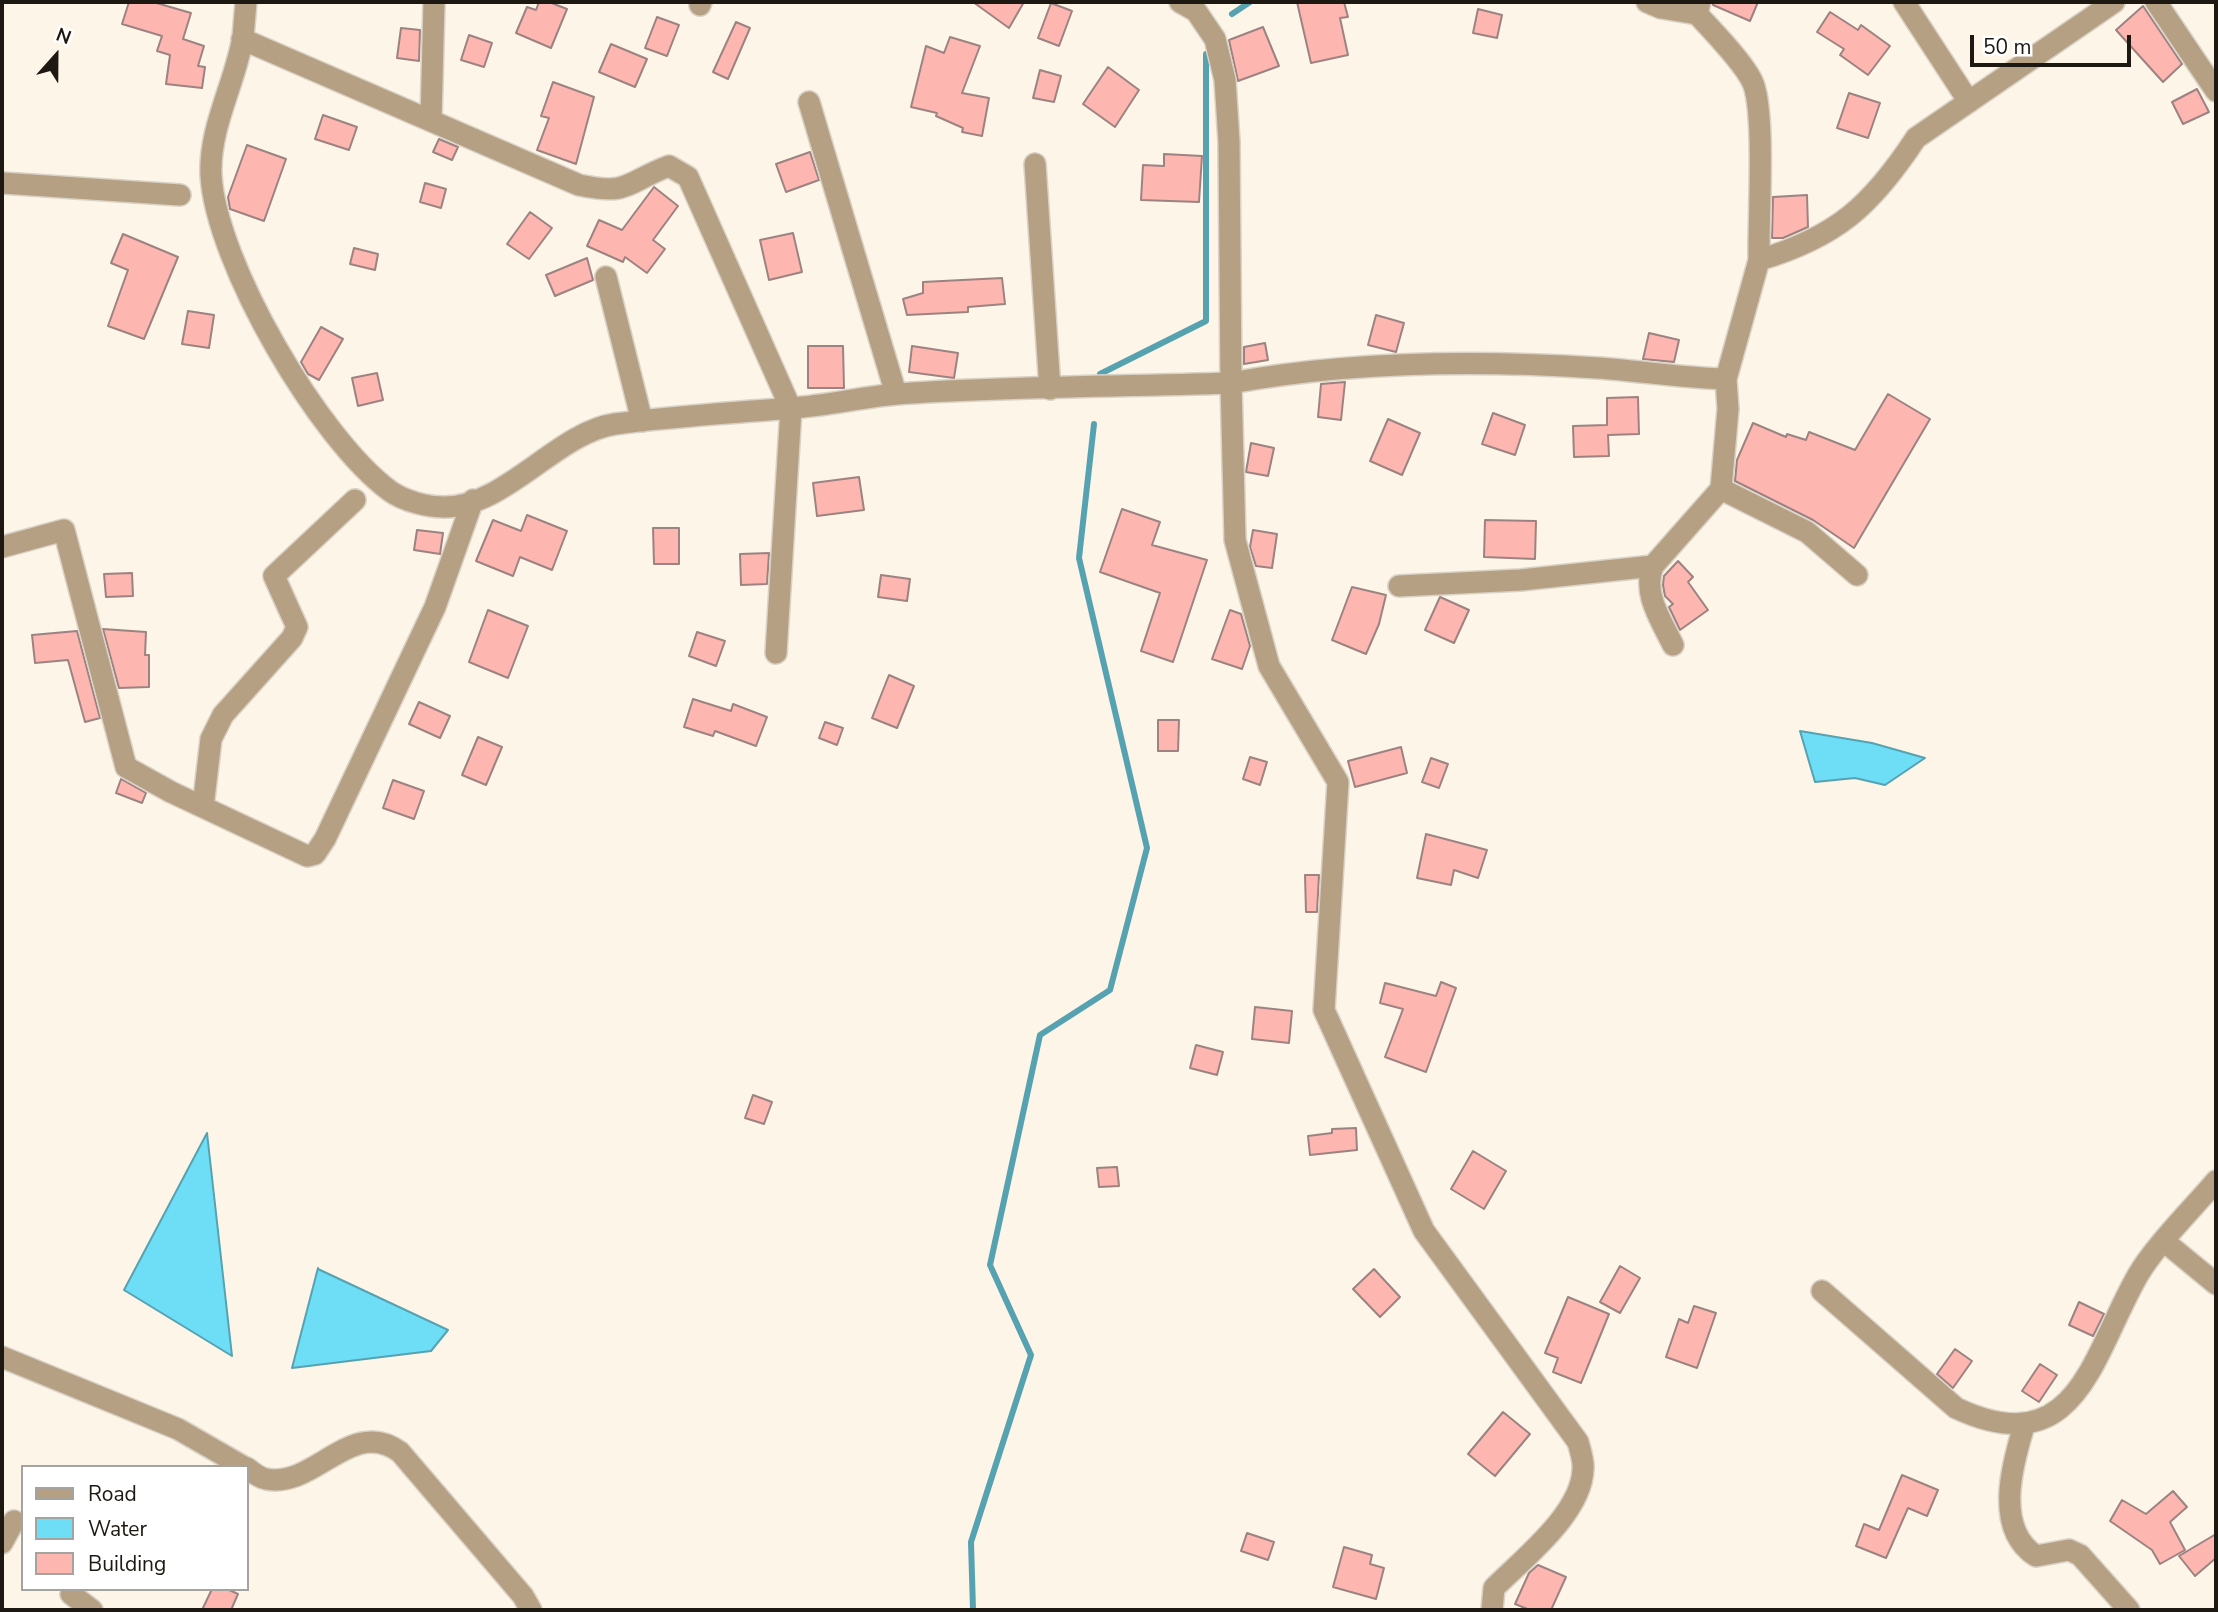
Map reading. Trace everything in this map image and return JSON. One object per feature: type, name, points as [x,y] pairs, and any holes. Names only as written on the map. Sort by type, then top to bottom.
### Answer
[{"type":"street","points":[[246,2],[242,39],[215,132],[211,173],[223,233],[239,276],[306,399],[372,474],[392,492],[413,502],[443,507],[473,500],[506,486],[559,448],[610,424],[791,409],[896,394],[1231,383],[1287,373],[1357,366],[1508,364],[1600,368],[1726,379]]},
{"type":"street","points":[[431,120],[435,2]]},
{"type":"street","points":[[1180,2],[1196,11],[1215,39],[1225,80],[1229,142],[1231,383],[1236,540],[1269,666],[1338,782],[1324,1010],[1424,1231],[1578,1442],[1584,1468],[1576,1500],[1551,1531],[1494,1588],[1492,1610]]},
{"type":"street","points":[[1647,2],[1661,8],[1698,8],[1752,82],[1757,107],[1759,154],[1759,260],[1726,379],[1728,410],[1721,489],[1653,566],[1647,579],[1653,602],[1673,645]]},
{"type":"street","points":[[1904,2],[1969,103]]},
{"type":"street","points":[[1759,260],[1797,249],[1846,222],[1895,170],[1916,138],[2114,2]]},
{"type":"street","points":[[2156,2],[2216,91]]},
{"type":"street","points":[[242,39],[326,78],[431,120],[579,185],[607,191],[627,187],[669,166],[679,169],[688,177],[791,409],[776,653]]},
{"type":"street","points":[[809,102],[896,394]]},
{"type":"street","points":[[1035,164],[1050,389]]},
{"type":"street","points":[[2,183],[180,195]]},
{"type":"street","points":[[606,277],[642,421]]},
{"type":"street","points":[[1721,489],[1807,532],[1857,575]]},
{"type":"street","points":[[204,807],[211,739],[223,715],[292,638],[297,626],[274,576],[355,500]]},
{"type":"street","points":[[2,547],[64,530],[126,767],[307,856],[315,853],[326,839],[435,607],[473,500]]},
{"type":"street","points":[[1399,586],[1521,580],[1653,566]]},
{"type":"street","points":[[1822,1291],[1956,1408],[1982,1420],[2024,1426],[2037,1422],[2073,1396],[2091,1373],[2138,1273],[2216,1181]]},
{"type":"street","points":[[2165,1242],[2216,1284]]},
{"type":"street","points":[[2,1357],[178,1429],[240,1465]]},
{"type":"street","points":[[2024,1426],[2009,1485],[2011,1513],[2022,1547],[2036,1556],[2068,1550],[2080,1555],[2129,1610]]},
{"type":"street","points":[[248,1470],[266,1479],[293,1478],[354,1445],[378,1440],[389,1444],[444,1503],[523,1596],[531,1610]]},
{"type":"street","points":[[2,1543],[14,1521]]},
{"type":"street","points":[[71,1594],[92,1610]]},
{"type":"water","points":[[1800,731],[1872,743],[1925,758],[1885,785],[1855,778],[1815,782]]},
{"type":"water","points":[[207,1133],[232,1356],[124,1290]]},
{"type":"water","points":[[318,1268],[448,1330],[431,1351],[292,1368]]},
{"type":"building","points":[[129,2],[153,2],[191,13],[183,39],[204,46],[198,66],[205,67],[202,88],[166,84],[170,55],[157,51],[162,36],[122,24]]},
{"type":"building","points":[[539,2],[549,2],[567,9],[551,48],[516,33],[527,7],[536,10]]},
{"type":"building","points":[[973,2],[1024,2],[1009,28]]},
{"type":"building","points":[[1297,2],[1344,2],[1348,17],[1340,18],[1348,55],[1311,63]]},
{"type":"building","points":[[1713,2],[1758,2],[1750,21],[1713,5]]},
{"type":"building","points":[[1051,3],[1072,11],[1059,46],[1038,38]]},
{"type":"building","points":[[2143,6],[2182,64],[2163,82],[2116,30]]},
{"type":"building","points":[[1478,9],[1502,15],[1497,38],[1473,33]]},
{"type":"building","points":[[1830,12],[1858,30],[1861,25],[1890,46],[1868,75],[1840,55],[1844,49],[1817,32]]},
{"type":"building","points":[[657,17],[679,25],[667,56],[645,48]]},
{"type":"building","points":[[736,22],[750,28],[728,79],[713,72]]},
{"type":"building","points":[[1263,27],[1279,66],[1238,81],[1229,40]]},
{"type":"building","points":[[401,28],[420,30],[419,61],[397,58]]},
{"type":"building","points":[[469,35],[492,43],[484,67],[461,60]]},
{"type":"building","points":[[950,37],[980,46],[962,93],[989,98],[982,136],[962,132],[963,128],[936,116],[937,113],[911,107],[926,46],[944,53]]},
{"type":"building","points":[[611,44],[647,59],[635,87],[599,72]]},
{"type":"building","points":[[1108,67],[1139,90],[1115,127],[1083,104]]},
{"type":"building","points":[[1040,70],[1061,76],[1054,102],[1033,98]]},
{"type":"building","points":[[553,82],[594,97],[576,164],[537,150],[549,118],[541,116]]},
{"type":"building","points":[[2197,89],[2209,112],[2183,124],[2172,102]]},
{"type":"building","points":[[1849,93],[1880,103],[1868,138],[1837,128]]},
{"type":"building","points":[[323,115],[357,127],[349,150],[315,139]]},
{"type":"building","points":[[439,139],[458,147],[452,160],[433,152]]},
{"type":"building","points":[[247,145],[286,159],[264,221],[230,209],[228,197]]},
{"type":"building","points":[[810,152],[819,180],[786,192],[776,164]]},
{"type":"building","points":[[1164,154],[1202,156],[1199,202],[1141,200],[1143,165],[1164,166]]},
{"type":"building","points":[[425,183],[446,189],[441,208],[420,202]]},
{"type":"building","points":[[654,187],[678,206],[653,240],[665,249],[647,273],[625,257],[623,262],[587,246],[599,220],[622,230]]},
{"type":"building","points":[[1807,195],[1808,227],[1783,238],[1772,238],[1773,197]]},
{"type":"building","points":[[530,212],[552,228],[529,259],[507,244]]},
{"type":"building","points":[[793,233],[802,272],[769,280],[760,240]]},
{"type":"building","points":[[123,234],[178,257],[144,339],[108,326],[128,270],[111,263]]},
{"type":"building","points":[[354,248],[378,254],[375,270],[350,264]]},
{"type":"building","points":[[587,258],[593,280],[555,296],[546,275]]},
{"type":"building","points":[[1002,278],[1005,304],[968,307],[968,312],[907,315],[903,299],[923,293],[923,282]]},
{"type":"building","points":[[188,311],[214,315],[209,348],[182,344]]},
{"type":"building","points":[[1376,315],[1404,323],[1396,352],[1368,345]]},
{"type":"building","points":[[321,327],[343,339],[319,380],[308,374],[301,362]]},
{"type":"building","points":[[1649,333],[1679,340],[1674,362],[1643,359]]},
{"type":"building","points":[[1265,343],[1268,360],[1244,364],[1244,347]]},
{"type":"building","points":[[808,346],[843,346],[844,388],[808,388]]},
{"type":"building","points":[[912,346],[958,353],[954,378],[909,372]]},
{"type":"building","points":[[377,373],[383,400],[358,406],[352,378]]},
{"type":"building","points":[[1345,382],[1341,420],[1318,417],[1321,384]]},
{"type":"building","points":[[1888,394],[1930,419],[1854,548],[1813,520],[1735,481],[1737,460],[1753,423],[1786,437],[1787,434],[1806,440],[1809,432],[1855,450]]},
{"type":"building","points":[[1638,397],[1639,434],[1608,435],[1609,456],[1574,457],[1573,426],[1607,425],[1607,398]]},
{"type":"building","points":[[1493,413],[1525,425],[1515,455],[1482,444]]},
{"type":"building","points":[[1388,419],[1420,433],[1402,475],[1370,461]]},
{"type":"building","points":[[1251,443],[1274,448],[1268,476],[1246,472]]},
{"type":"building","points":[[859,477],[864,510],[817,516],[813,483]]},
{"type":"building","points":[[1122,509],[1160,522],[1152,545],[1207,560],[1173,662],[1141,651],[1160,593],[1100,572]]},
{"type":"building","points":[[527,515],[567,531],[552,570],[520,557],[513,576],[476,561],[493,520],[521,531]]},
{"type":"building","points":[[1485,520],[1536,521],[1535,559],[1484,557]]},
{"type":"building","points":[[653,528],[679,528],[679,564],[654,564]]},
{"type":"building","points":[[417,530],[443,533],[440,554],[414,550]]},
{"type":"building","points":[[1253,530],[1277,534],[1272,568],[1256,566],[1250,547]]},
{"type":"building","points":[[769,553],[767,584],[741,585],[740,554]]},
{"type":"building","points":[[1678,561],[1693,577],[1688,582],[1708,610],[1680,630],[1669,607],[1673,604],[1665,596],[1663,585],[1664,576]]},
{"type":"building","points":[[132,573],[133,596],[106,597],[104,574]]},
{"type":"building","points":[[881,575],[910,579],[907,601],[878,597]]},
{"type":"building","points":[[1352,587],[1386,595],[1379,624],[1366,654],[1332,640]]},
{"type":"building","points":[[1440,597],[1469,610],[1454,643],[1425,630]]},
{"type":"building","points":[[488,610],[528,626],[508,678],[469,662]]},
{"type":"building","points":[[1230,610],[1241,614],[1250,646],[1242,669],[1212,659]]},
{"type":"building","points":[[103,629],[146,632],[145,655],[149,655],[149,687],[119,688]]},
{"type":"building","points":[[77,631],[100,718],[85,722],[68,660],[35,663],[32,635]]},
{"type":"building","points":[[697,632],[725,641],[716,666],[689,656]]},
{"type":"building","points":[[889,675],[914,686],[897,728],[872,718]]},
{"type":"building","points":[[693,699],[731,711],[733,704],[767,717],[756,746],[715,731],[713,736],[684,727]]},
{"type":"building","points":[[419,702],[450,716],[440,738],[409,724]]},
{"type":"building","points":[[1158,720],[1179,720],[1178,751],[1158,751]]},
{"type":"building","points":[[825,722],[843,728],[837,745],[819,738]]},
{"type":"building","points":[[478,737],[502,747],[486,785],[462,775]]},
{"type":"building","points":[[1401,747],[1407,773],[1355,787],[1348,761]]},
{"type":"building","points":[[1250,757],[1267,762],[1260,785],[1243,779]]},
{"type":"building","points":[[1431,758],[1448,764],[1439,788],[1422,782]]},
{"type":"building","points":[[121,779],[146,793],[142,803],[116,793]]},
{"type":"building","points":[[393,780],[424,791],[414,819],[383,808]]},
{"type":"building","points":[[1426,834],[1487,850],[1478,878],[1454,870],[1451,885],[1417,878]]},
{"type":"building","points":[[1305,875],[1319,875],[1317,912],[1306,912]]},
{"type":"building","points":[[1441,982],[1456,988],[1426,1072],[1385,1057],[1403,1009],[1380,1003],[1385,983],[1436,996]]},
{"type":"building","points":[[1255,1007],[1292,1011],[1289,1043],[1252,1039]]},
{"type":"building","points":[[1196,1045],[1223,1052],[1217,1075],[1190,1068]]},
{"type":"building","points":[[753,1095],[772,1102],[764,1124],[745,1118]]},
{"type":"building","points":[[1356,1128],[1357,1150],[1310,1155],[1308,1136],[1332,1133],[1332,1129]]},
{"type":"building","points":[[1473,1151],[1506,1171],[1484,1209],[1451,1189]]},
{"type":"building","points":[[1117,1167],[1119,1186],[1099,1187],[1097,1168]]},
{"type":"building","points":[[1620,1266],[1640,1278],[1620,1313],[1600,1302]]},
{"type":"building","points":[[1374,1269],[1400,1297],[1380,1317],[1353,1289]]},
{"type":"building","points":[[1568,1297],[1609,1314],[1581,1383],[1553,1372],[1558,1358],[1545,1353]]},
{"type":"building","points":[[2079,1302],[2104,1314],[2093,1336],[2069,1325]]},
{"type":"building","points":[[1694,1306],[1716,1313],[1697,1368],[1666,1357],[1679,1319],[1688,1323]]},
{"type":"building","points":[[1955,1349],[1972,1361],[1953,1388],[1937,1374]]},
{"type":"building","points":[[2040,1364],[2057,1375],[2039,1402],[2022,1391]]},
{"type":"building","points":[[1503,1412],[1530,1434],[1495,1476],[1468,1454]]},
{"type":"building","points":[[1902,1475],[1938,1490],[1927,1516],[1908,1508],[1886,1558],[1856,1546],[1864,1524],[1879,1530]]},
{"type":"building","points":[[2173,1491],[2187,1507],[2170,1522],[2185,1550],[2160,1564],[2152,1550],[2110,1521],[2122,1500],[2146,1514]]},
{"type":"building","points":[[1247,1533],[1274,1542],[1268,1560],[1241,1551]]},
{"type":"building","points":[[2216,1534],[2216,1558],[2195,1576],[2179,1556]]},
{"type":"building","points":[[1344,1547],[1372,1555],[1370,1564],[1384,1568],[1376,1599],[1333,1587]]},
{"type":"building","points":[[1538,1565],[1566,1577],[1551,1610],[1530,1610],[1515,1604],[1529,1573]]},
{"type":"building","points":[[211,1591],[231,1591],[238,1594],[231,1610],[202,1610]]},
{"type":"waterway","points":[[1232,14],[1250,2]]},
{"type":"waterway","points":[[1100,374],[1206,321],[1206,54]]},
{"type":"waterway","points":[[973,1610],[971,1542],[1031,1355],[990,1265],[1040,1035],[1110,990],[1147,848],[1079,558],[1094,424]]}]
